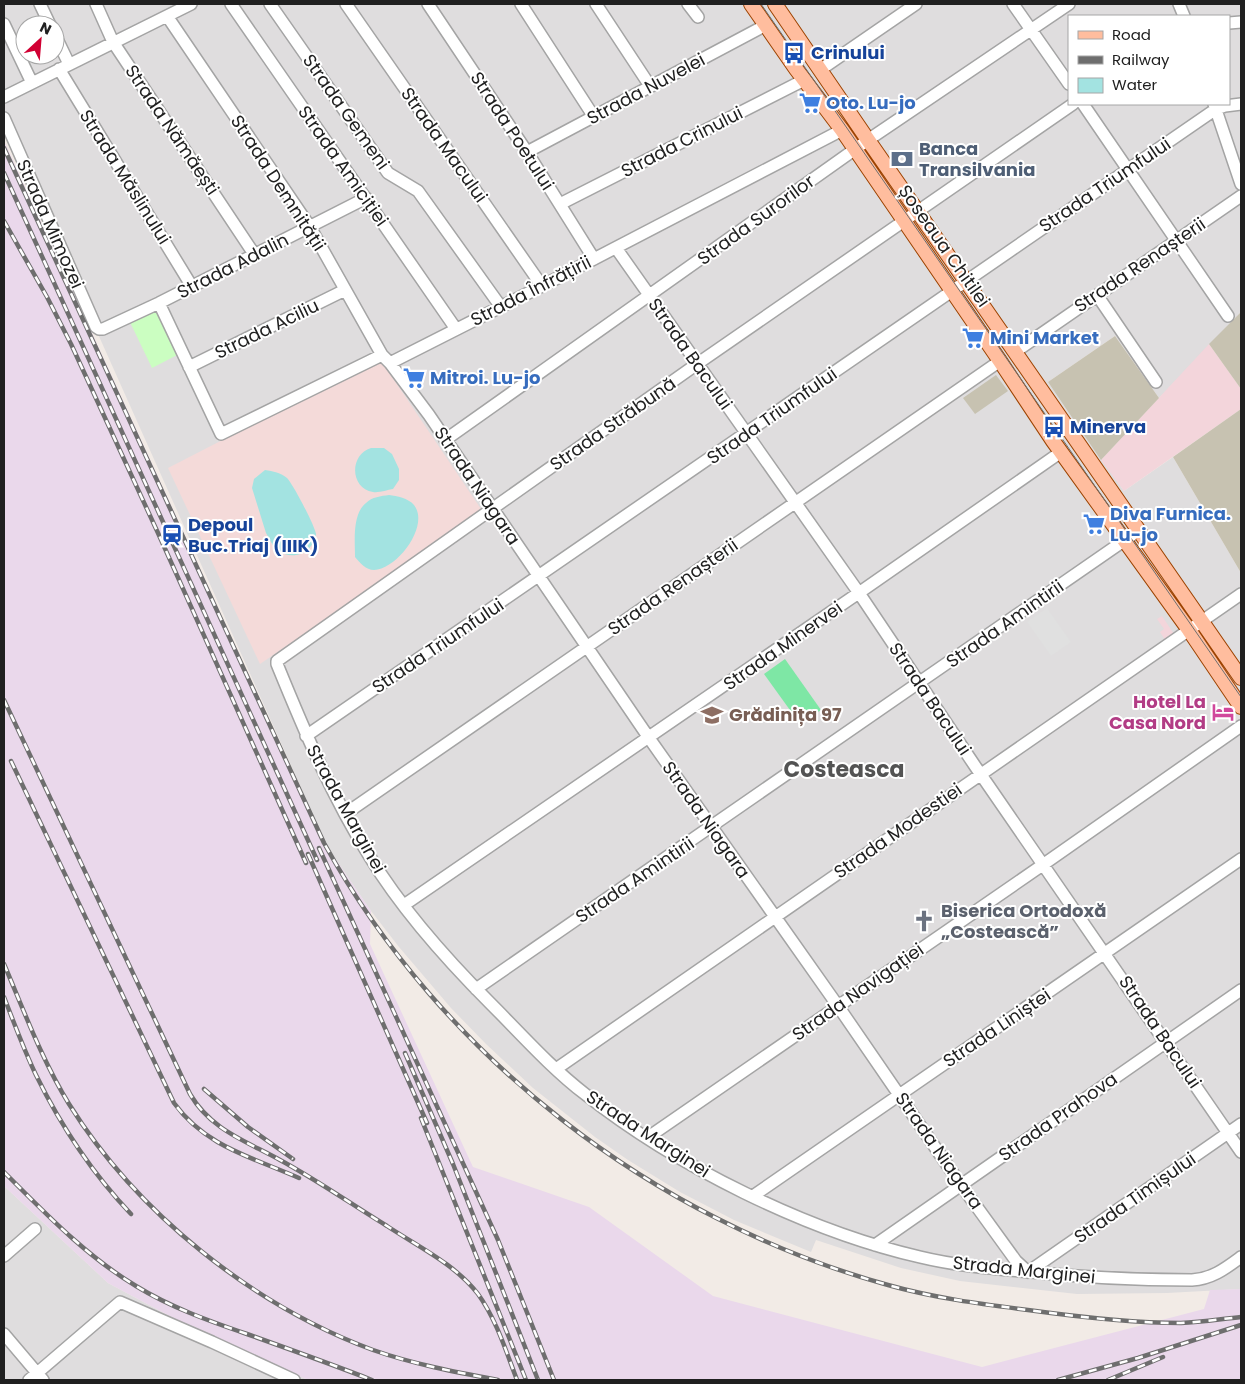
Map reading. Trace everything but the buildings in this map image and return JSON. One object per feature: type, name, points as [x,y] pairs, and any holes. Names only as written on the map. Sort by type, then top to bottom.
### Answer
[{"type":"main road","name":"Șoseaua Chitilei","points":[[751,4],[855,149],[965,281],[1241,678]]},
{"type":"main road","name":"Șoseaua Chitilei","points":[[775,4],[868,140],[952,290],[1061,452],[1125,540],[1241,707]]},
{"type":"street","name":"Strada Nămăești","points":[[96,4],[114,42],[254,254]]},
{"type":"street","points":[[4,97],[114,42],[169,11],[191,4]]},
{"type":"street","name":"Strada Amiciției","points":[[231,4],[456,329]]},
{"type":"street","name":"Strada Gemeni","points":[[270,4],[388,173],[418,191],[501,307]]},
{"type":"street","name":"Strada Macului","points":[[346,4],[542,286]]},
{"type":"street","name":"Strada Poetului","points":[[428,4],[560,204],[594,259]]},
{"type":"street","points":[[521,4],[594,116]]},
{"type":"street","points":[[596,4],[650,86]]},
{"type":"street","points":[[688,4],[698,17]]},
{"type":"street","points":[[820,70],[916,4]]},
{"type":"street","points":[[1014,4],[1068,83]]},
{"type":"street","name":"Strada Surorilor","points":[[445,440],[855,149],[1069,4]]},
{"type":"street","name":"Strada Demnității","points":[[169,11],[310,227],[386,359]]},
{"type":"street","points":[[4,24],[32,83]]},
{"type":"street","name":"Strada Nuvelei","points":[[526,152],[766,25]]},
{"type":"street","name":"Strada Măslinului","points":[[64,67],[192,285]]},
{"type":"street","name":"Strada Crinului","points":[[560,204],[804,80]]},
{"type":"street","name":"Strada Triumfului","points":[[306,736],[746,434],[1128,169],[1215,106],[1241,104]]},
{"type":"street","name":"Strada Străbună","points":[[277,661],[697,364],[1072,105]]},
{"type":"street","points":[[1084,105],[1228,316]]},
{"type":"street","points":[[1215,106],[1241,184]]},
{"type":"street","name":"Strada Mimozei","points":[[4,118],[96,327],[99,329]]},
{"type":"street","name":"Strada Înfrățirii","points":[[189,367],[221,434],[501,307],[842,130]]},
{"type":"street","name":"Strada Renașterii","points":[[1015,352],[1241,196]]},
{"type":"street","name":"Strada Adalin","points":[[99,329],[103,329],[159,303],[366,198]]},
{"type":"street","name":"Strada Bacului","points":[[616,248],[859,593],[1241,1152]]},
{"type":"street","name":"Strada Aciliu","points":[[189,367],[345,290]]},
{"type":"street","points":[[1097,295],[1156,382]]},
{"type":"street","points":[[159,303],[189,367]]},
{"type":"street","name":"Strada Niagara","points":[[386,359],[408,385],[649,738],[838,1006],[961,1185],[1016,1261],[1028,1272]]},
{"type":"street","name":"Strada Renașterii","points":[[345,814],[1000,361]]},
{"type":"street","name":"Strada Minervei","points":[[404,905],[649,738],[1061,452]]},
{"type":"street","name":"Strada Amintirii","points":[[476,989],[1138,531]]},
{"type":"street","name":"Strada Modestiei","points":[[556,1069],[1241,594]]},
{"type":"street","name":"Strada Marginei","points":[[277,661],[306,736],[345,814],[370,858],[437,948],[556,1069],[584,1094],[647,1138],[753,1196],[875,1246],[922,1258],[962,1265],[1080,1277],[1202,1279],[1224,1270],[1241,1257]]},
{"type":"street","name":"Strada Navigației","points":[[647,1138],[1241,726]]},
{"type":"street","name":"Strada Liniștei","points":[[753,1196],[1241,859]]},
{"type":"street","name":"Strada Prahova","points":[[875,1246],[1241,990]]},
{"type":"street","name":"Strada Timișului","points":[[1028,1272],[1241,1124]]},
{"type":"street","points":[[4,1256],[34,1229]]},
{"type":"street","points":[[4,1334],[37,1378],[120,1302],[294,1380]]},
{"type":"shaded area","points":[[4,4],[1241,4],[1241,312],[1159,398],[1115,336],[1048,382],[1124,491],[1173,457],[1241,573],[1241,1289],[1167,1293],[1077,1294],[960,1281],[901,1268],[816,1240],[811,1252],[734,1220],[680,1192],[628,1160],[595,1137],[533,1088],[451,1008],[371,911],[328,848],[4,124]]},
{"type":"shaded area","points":[[4,141],[328,848],[371,911],[370,944],[473,1167],[589,1207],[713,1296],[982,1367],[1204,1309],[1210,1290],[1241,1289],[1241,1380],[308,1380],[207,1336],[108,1283],[4,1186]]},
{"type":"shaded area","points":[[1241,312],[1241,389],[1209,344]]},
{"type":"shaded area","points":[[1115,336],[1159,398],[1101,460],[1048,382]]},
{"type":"shaded area","points":[[1209,344],[1241,389],[1241,409],[1124,491],[1101,460]]},
{"type":"shaded area","points":[[380,359],[483,512],[260,664],[168,468]]},
{"type":"shaded area","points":[[996,375],[1008,391],[975,414],[963,398]]},
{"type":"shaded area","points":[[1241,409],[1241,573],[1173,457]]},
{"type":"shaded area","points":[[1047,608],[1071,642],[1051,656],[1027,622]]},
{"type":"shaded area","points":[[1162,616],[1174,634],[1165,640],[1160,632],[1164,629],[1157,619]]},
{"type":"shaded area","points":[[4,1186],[108,1283],[207,1336],[308,1380],[4,1380]]},
{"type":"green space","points":[[159,303],[181,353],[152,368],[128,318]]},
{"type":"green space","points":[[785,659],[821,710],[800,724],[764,674]]},
{"type":"water","points":[[371,448],[384,448],[392,454],[399,469],[399,480],[393,489],[373,492],[365,489],[356,478],[356,464],[359,457]]},
{"type":"water","points":[[265,470],[277,472],[287,478],[299,496],[316,534],[312,545],[306,551],[289,555],[276,551],[266,533],[252,488],[254,479]]},
{"type":"water","points":[[389,495],[406,499],[412,503],[418,513],[418,523],[409,545],[393,562],[383,568],[371,570],[363,566],[355,557],[356,521],[358,514],[368,501]]},
{"type":"tram line","points":[[761,4],[1241,697]]},
{"type":"railway","points":[[4,148],[324,843],[372,921],[429,993],[492,1060],[562,1120],[637,1173],[717,1219],[801,1256],[905,1290],[993,1305],[1085,1317],[1143,1322],[1181,1323],[1241,1317]]},
{"type":"railway","points":[[4,173],[317,860]]},
{"type":"railway","points":[[4,221],[71,344],[306,863]]},
{"type":"railway","points":[[4,700],[190,1094],[199,1106],[219,1126],[307,1176],[435,1256],[469,1283],[490,1314],[517,1380]]},
{"type":"railway","points":[[11,761],[174,1103],[187,1118],[215,1141],[247,1157],[299,1178]]},
{"type":"railway","points":[[319,848],[498,1240],[554,1380]]},
{"type":"railway","points":[[308,854],[427,1123]]},
{"type":"railway","points":[[4,964],[42,1053],[69,1104],[97,1144],[128,1182],[163,1218],[201,1251],[242,1281],[284,1308],[328,1331],[373,1350],[403,1359],[450,1371],[498,1380]]},
{"type":"railway","points":[[4,997],[32,1066],[67,1131],[103,1182],[131,1214]]},
{"type":"railway","points":[[405,1053],[453,1164],[538,1380]]},
{"type":"railway","points":[[204,1089],[248,1127],[293,1159]]},
{"type":"railway","points":[[421,1118],[526,1380]]},
{"type":"railway","points":[[4,1172],[83,1248],[149,1294],[204,1319],[372,1380]]},
{"type":"railway","points":[[1058,1380],[1138,1358],[1241,1325]]},
{"type":"railway","points":[[1108,1380],[1163,1357]]},
{"type":"place","name":"Crinului","points":[[794,53]]},
{"type":"place","name":"Oto. Lu-jo","points":[[810,103]]},
{"type":"place","name":"Banca Transilvania","points":[[902,159]]},
{"type":"place","name":"Mini Market","points":[[973,338]]},
{"type":"place","name":"Mitroi. Lu-jo","points":[[414,378]]},
{"type":"place","name":"Minerva","points":[[1054,427]]},
{"type":"place","name":"Diva Furnica. Lu-jo","points":[[1094,524]]},
{"type":"place","name":"Depoul Buc.Triaj (IIIK)","points":[[172,535]]},
{"type":"place","name":"Hotel La Casa Nord","points":[[1223,712]]},
{"type":"place","name":"Grădinița 97","points":[[712,715]]},
{"type":"place","name":"Biserica Ortodoxă „Costească”","points":[[924,921]]},
{"type":"district","name":"Costeasca","points":[[844,769]]}]
